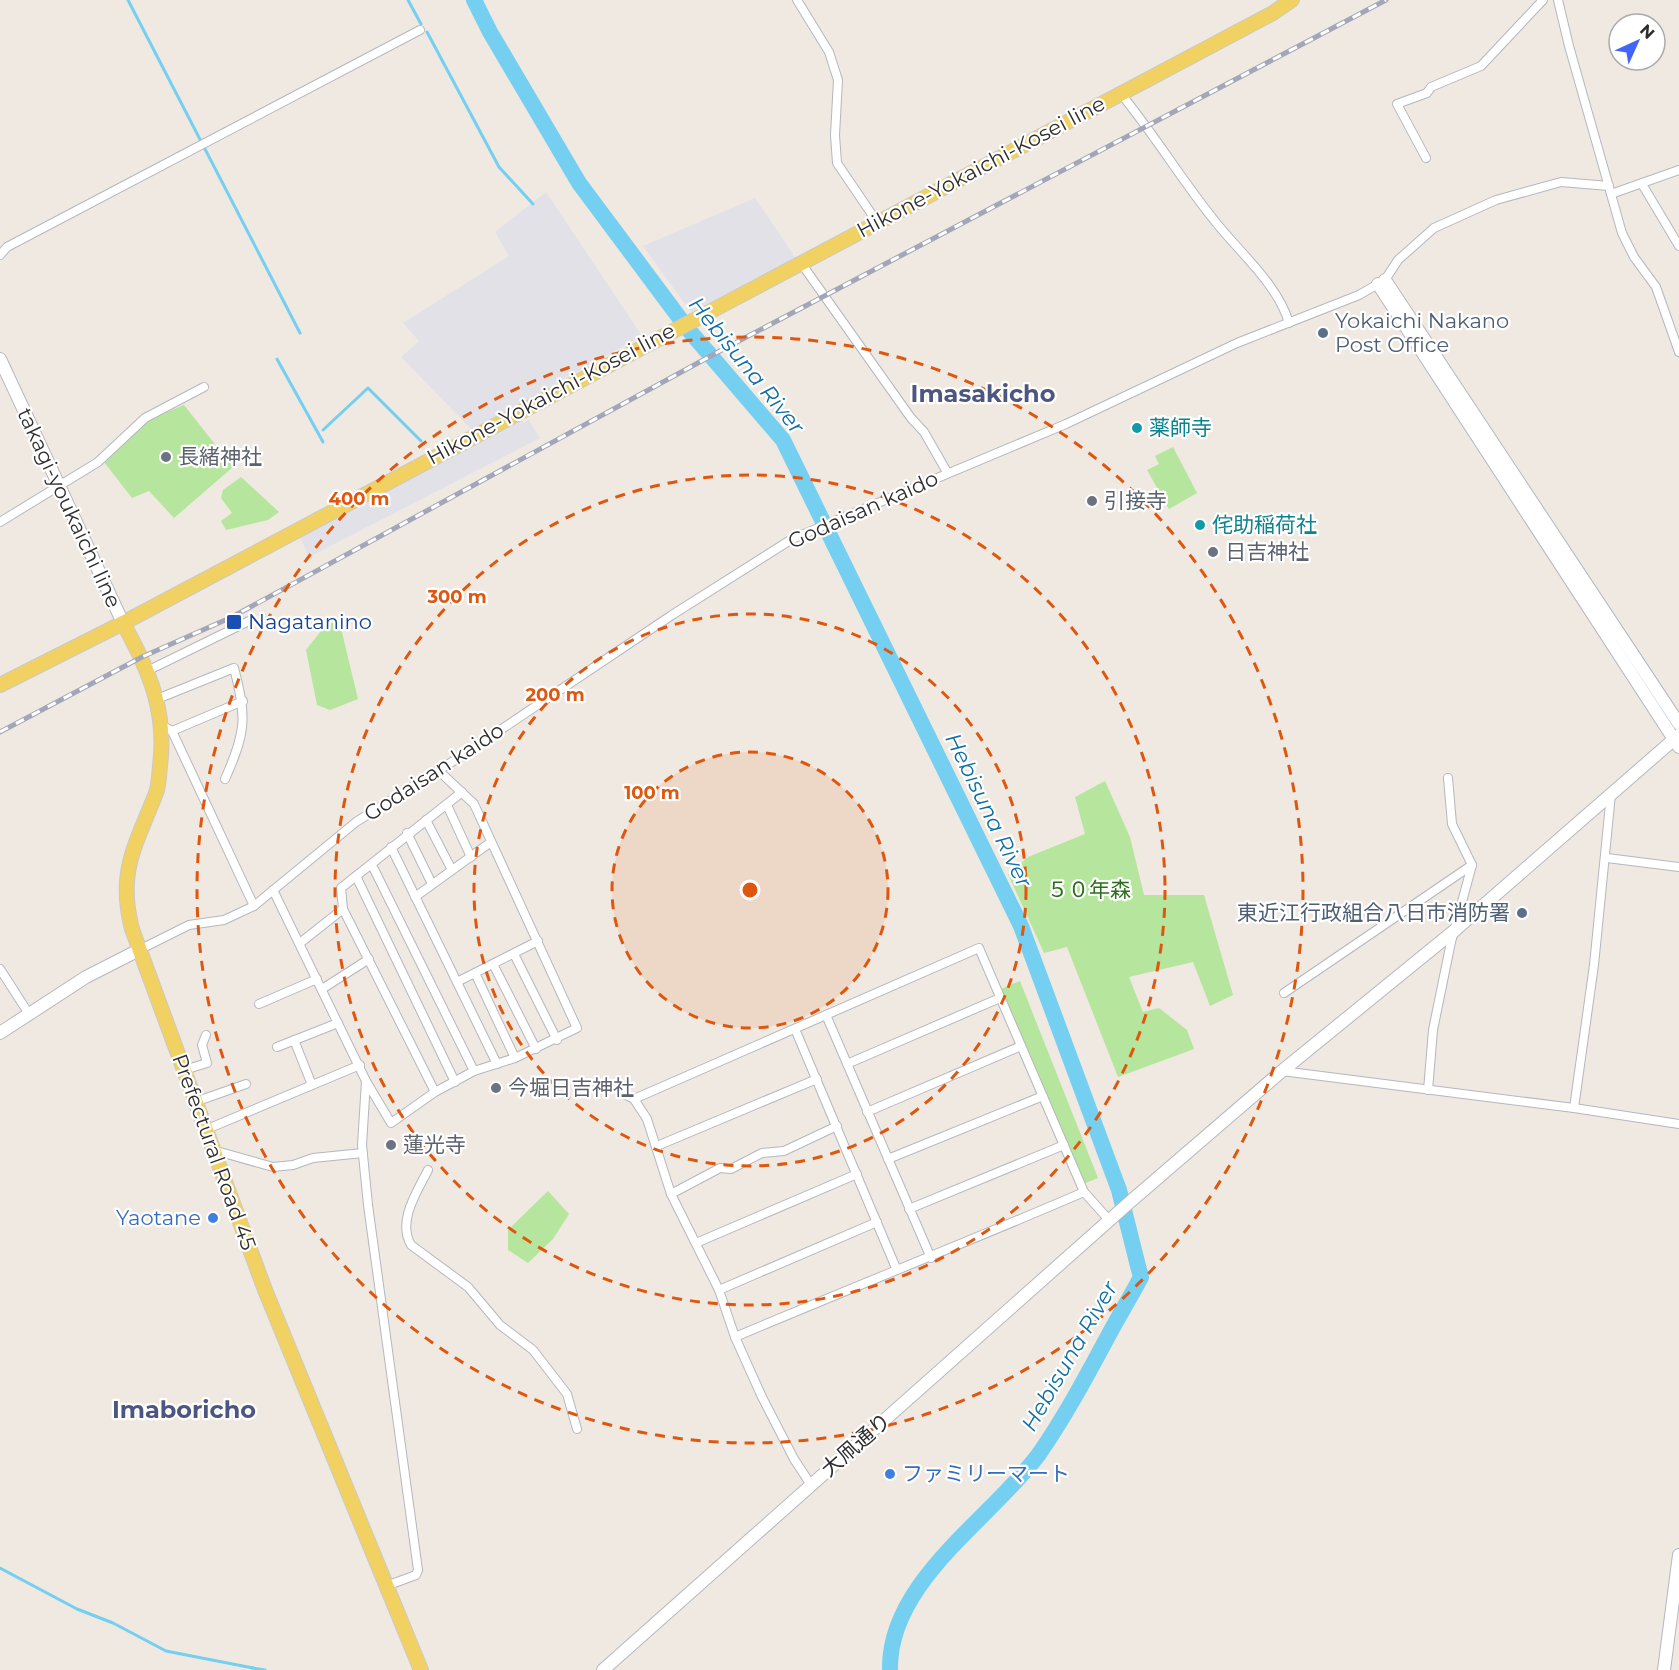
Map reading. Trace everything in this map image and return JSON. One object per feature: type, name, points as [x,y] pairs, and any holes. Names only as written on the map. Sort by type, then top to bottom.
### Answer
[{"type":"main road","name":"Hikone-Yokaichi-Kosei line","points":[[0,685],[123,623],[1121,94],[1273,13],[1292,0]]},
{"type":"main road","name":"Prefectural Road 45","points":[[123,623],[147,671],[167,728],[157,792],[139,832],[126,877],[127,909],[183,1070],[265,1290],[421,1670]]},
{"type":"street","points":[[797,0],[829,52],[838,80],[835,135],[837,163],[877,222]]},
{"type":"street","points":[[1426,158],[1397,104],[1427,93],[1431,87],[1481,66],[1543,0]]},
{"type":"street","points":[[1558,0],[1622,233],[1634,257],[1656,286],[1679,352]]},
{"type":"street","points":[[0,255],[7,247],[420,30]]},
{"type":"street","points":[[1121,94],[1215,222],[1248,256],[1278,299],[1289,323]]},
{"type":"street","name":"Godaisan kaido","points":[[0,1033],[86,976],[189,925],[224,920],[254,906],[356,822],[792,539],[1061,426],[1237,343],[1359,295],[1381,282],[1398,260],[1434,228],[1496,200],[1561,182],[1610,190],[1642,184],[1679,170]]},
{"type":"street","points":[[1642,184],[1679,246]]},
{"type":"street","points":[[801,263],[911,418],[924,432],[947,472]]},
{"type":"street","points":[[1381,282],[1679,724]]},
{"type":"street","points":[[1381,282],[1677,741]]},
{"type":"street","name":"takagi-youkaichi line","points":[[0,359],[123,623]]},
{"type":"street","points":[[0,522],[58,484],[98,462],[145,418],[204,387]]},
{"type":"street","points":[[147,671],[249,621]]},
{"type":"street","points":[[157,699],[234,668],[243,701],[244,723],[239,747],[225,779]]},
{"type":"street","points":[[243,701],[167,728],[254,906]]},
{"type":"street","name":"大凧通り","points":[[603,1670],[1109,1220],[1282,1071],[1454,932],[1611,794],[1677,741]]},
{"type":"street","points":[[273,890],[366,1081],[391,1123],[435,1092],[474,1071],[515,1059],[577,1028],[474,804],[438,770]]},
{"type":"street","points":[[1428,1089],[1433,1030],[1454,932],[1472,865],[1452,824],[1448,778]]},
{"type":"street","points":[[435,1092],[343,909],[341,888],[372,865],[407,833],[462,792]]},
{"type":"street","points":[[1574,1108],[1607,858],[1611,794]]},
{"type":"street","points":[[447,805],[471,856]]},
{"type":"street","points":[[426,820],[452,870]]},
{"type":"street","points":[[407,833],[432,884]]},
{"type":"street","points":[[415,897],[491,842]]},
{"type":"street","points":[[391,847],[497,1064]]},
{"type":"street","points":[[1607,858],[1679,867]]},
{"type":"street","points":[[372,865],[474,1071]]},
{"type":"street","points":[[1284,993],[1472,865]]},
{"type":"street","points":[[356,876],[455,1082]]},
{"type":"street","points":[[300,943],[343,909]]},
{"type":"street","points":[[457,982],[538,941]]},
{"type":"street","points":[[634,1100],[979,948],[1084,1192],[1109,1220]]},
{"type":"street","points":[[514,954],[557,1040]]},
{"type":"street","points":[[322,989],[369,959]]},
{"type":"street","points":[[493,964],[536,1049]]},
{"type":"street","points":[[0,969],[29,1014]]},
{"type":"street","points":[[475,973],[515,1059]]},
{"type":"street","points":[[259,1004],[317,979]]},
{"type":"street","points":[[847,1064],[1000,998]]},
{"type":"street","points":[[826,1015],[931,1258]]},
{"type":"street","points":[[276,1047],[338,1023]]},
{"type":"street","points":[[795,1029],[896,1268]]},
{"type":"street","points":[[183,1070],[207,1063],[202,1046],[206,1035]]},
{"type":"street","points":[[294,1040],[312,1085]]},
{"type":"street","points":[[867,1112],[1021,1046]]},
{"type":"street","points":[[205,1130],[360,1065]]},
{"type":"street","points":[[1282,1071],[1574,1108],[1679,1124]]},
{"type":"street","points":[[657,1146],[817,1079]]},
{"type":"street","points":[[366,1081],[363,1153],[418,1570],[416,1575],[386,1586]]},
{"type":"street","points":[[195,1102],[246,1084]]},
{"type":"street","points":[[620,1092],[634,1100],[646,1119],[657,1146],[671,1194],[719,1290],[735,1337],[794,1460],[811,1485]]},
{"type":"street","points":[[888,1159],[1042,1096]]},
{"type":"street","points":[[671,1194],[720,1168],[731,1169],[762,1153],[784,1151],[837,1126]]},
{"type":"street","points":[[909,1209],[1064,1145]]},
{"type":"street","points":[[213,1150],[273,1167],[293,1165],[313,1158],[363,1153]]},
{"type":"street","points":[[428,1170],[405,1223],[404,1234],[411,1245],[468,1287],[500,1325],[533,1350],[567,1394],[577,1429]]},
{"type":"street","points":[[696,1243],[857,1174]]},
{"type":"street","points":[[735,1337],[896,1268],[931,1258],[1084,1192]]},
{"type":"street","points":[[719,1290],[877,1222]]},
{"type":"street","points":[[1664,1670],[1679,1555]]},
{"type":"shaded area","points":[[546,192],[642,336],[472,430],[401,357],[419,341],[403,323],[509,256],[495,232]]},
{"type":"shaded area","points":[[755,198],[797,260],[691,312],[643,246]]},
{"type":"shaded area","points":[[520,418],[524,423],[528,419],[540,438],[309,557],[298,533]]},
{"type":"green space","name":"長緒神社","points":[[184,405],[233,467],[174,518],[149,491],[132,498],[104,462],[145,421]]},
{"type":"green space","points":[[1173,447],[1197,493],[1169,509],[1147,470],[1159,464],[1155,456]]},
{"type":"green space","points":[[241,477],[279,512],[268,520],[226,530],[221,521],[232,513],[221,498],[223,490]]},
{"type":"green space","points":[[339,620],[358,699],[330,710],[317,705],[306,650],[325,626]]},
{"type":"green space","name":"５０年森","points":[[1105,781],[1130,837],[1144,895],[1204,895],[1233,995],[1210,1006],[1193,962],[1129,977],[1143,1012],[1159,1008],[1187,1030],[1194,1049],[1118,1077],[1067,947],[1044,953],[1008,874],[1028,857],[1085,834],[1075,797]]},
{"type":"green space","points":[[1020,981],[1098,1178],[1083,1184],[1001,989]]},
{"type":"green space","points":[[548,1191],[569,1214],[553,1239],[528,1263],[508,1250],[508,1230]]},
{"type":"waterway","points":[[128,0],[300,333]]},
{"type":"waterway","points":[[408,0],[421,24]]},
{"type":"waterway","name":"Hebisuna River","points":[[474,0],[490,32],[579,183],[687,328],[783,440],[1021,926],[1119,1190],[1141,1277],[1074,1398],[1039,1454],[1019,1478],[946,1553],[924,1580],[906,1608],[894,1638],[890,1670]]},
{"type":"waterway","points":[[427,32],[499,167],[533,204]]},
{"type":"waterway","points":[[277,359],[323,442]]},
{"type":"waterway","points":[[323,430],[368,388],[421,441]]},
{"type":"waterway","points":[[0,1568],[77,1609],[113,1623],[166,1651],[253,1668]]},
{"type":"waterway","points":[[253,1668],[265,1670]]},
{"type":"railway","points":[[0,732],[142,657],[232,617],[718,352],[1386,0]]},
{"type":"place","name":"Yokaichi Nakano Post Office","points":[[1323,333]]},
{"type":"place","name":"薬師寺","points":[[1137,428]]},
{"type":"place","name":"長緒神社","points":[[166,457]]},
{"type":"place","name":"引接寺","points":[[1092,501]]},
{"type":"place","name":"侘助稲荷社","points":[[1200,525]]},
{"type":"place","name":"日吉神社","points":[[1213,552]]},
{"type":"place","name":"Nagatanino","points":[[234,622]]},
{"type":"place","name":"東近江行政組合八日市消防署","points":[[1522,913]]},
{"type":"place","name":"今堀日吉神社","points":[[496,1088]]},
{"type":"place","name":"蓮光寺","points":[[391,1145]]},
{"type":"place","name":"Yaotane","points":[[213,1218]]},
{"type":"place","name":"ファミリーマート","points":[[890,1474]]},
{"type":"district","name":"Imasakicho","points":[[983,394]]},
{"type":"district","name":"Imaboricho","points":[[184,1410]]}]
